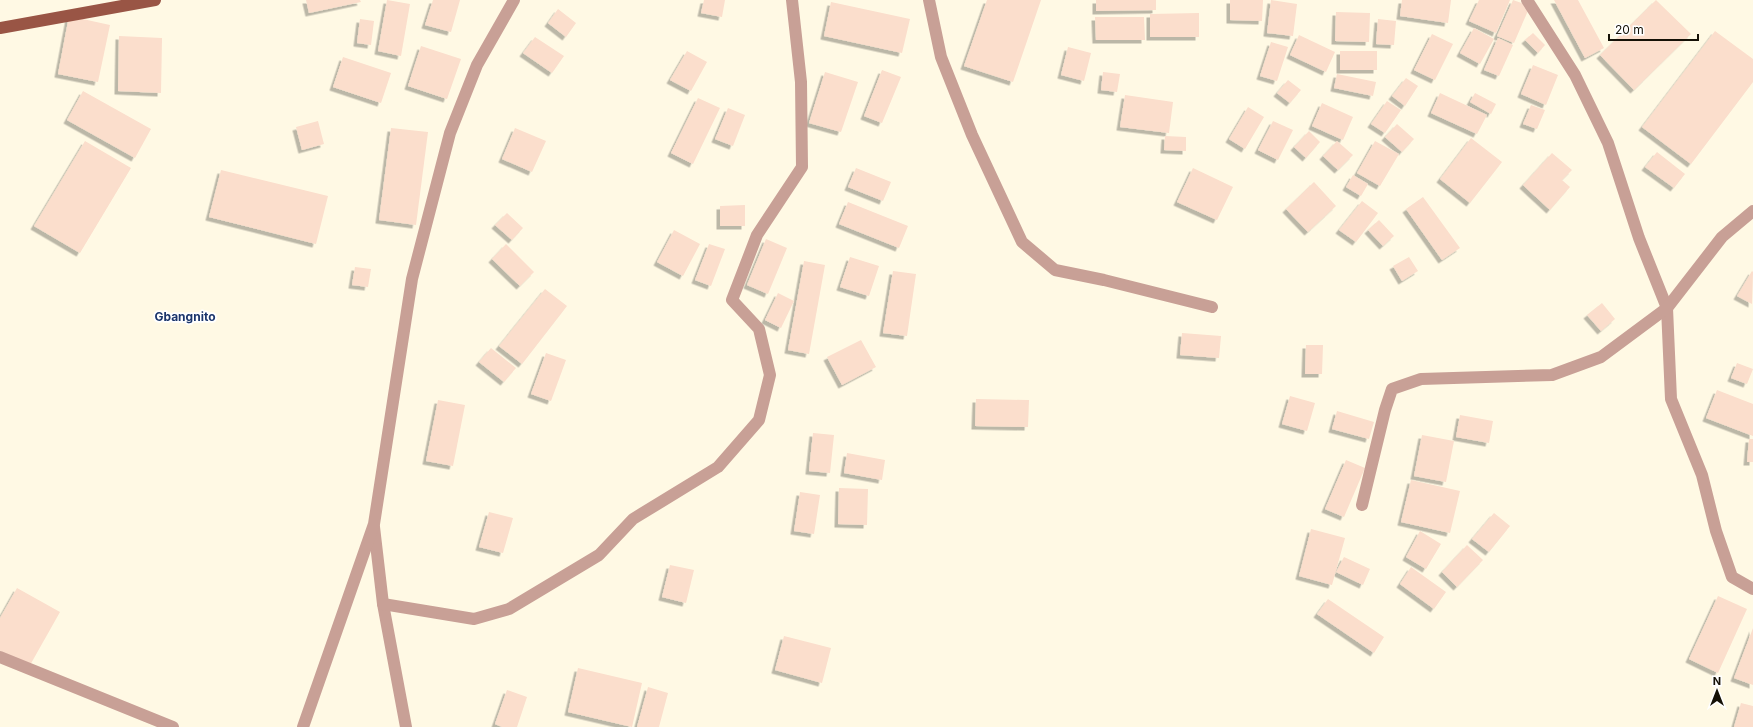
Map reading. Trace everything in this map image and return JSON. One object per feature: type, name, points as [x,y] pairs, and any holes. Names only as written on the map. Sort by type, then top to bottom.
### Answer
[{"type":"main road","points":[[0,28],[156,0]]},
{"type":"street","points":[[303,727],[374,524],[412,279],[450,133],[477,65],[514,0]]},
{"type":"street","points":[[383,604],[474,619],[509,608],[599,555],[633,519],[718,467],[759,420],[770,375],[759,329],[732,300],[757,235],[802,167],[801,82],[792,0]]},
{"type":"street","points":[[929,0],[941,57],[972,135],[1022,242],[1056,270],[1104,280],[1212,308]]},
{"type":"street","points":[[1527,0],[1575,75],[1608,143],[1639,238],[1667,308],[1671,399],[1702,475],[1716,531],[1732,577],[1753,589]]},
{"type":"street","points":[[1362,505],[1385,410],[1392,389],[1421,379],[1552,375],[1601,357],[1667,308],[1722,237],[1753,211]]},
{"type":"street","points":[[374,524],[383,604],[406,727]]},
{"type":"street","points":[[0,657],[173,727]]},
{"type":"building","points":[[306,0],[360,0],[361,2],[309,13]]},
{"type":"building","points":[[387,0],[410,4],[401,56],[378,51]]},
{"type":"building","points":[[433,0],[460,0],[451,32],[425,25]]},
{"type":"building","points":[[704,0],[725,0],[722,17],[701,13]]},
{"type":"building","points":[[987,0],[1041,0],[1013,82],[964,66]]},
{"type":"building","points":[[1096,0],[1156,0],[1156,10],[1096,11]]},
{"type":"building","points":[[1230,0],[1263,0],[1262,21],[1230,20]]},
{"type":"building","points":[[1271,0],[1297,4],[1293,36],[1267,33]]},
{"type":"building","points":[[1402,0],[1451,0],[1448,23],[1400,16]]},
{"type":"building","points":[[1479,0],[1510,0],[1496,33],[1469,21]]},
{"type":"building","points":[[1513,0],[1530,6],[1514,43],[1497,36]]},
{"type":"building","points":[[1554,0],[1578,0],[1604,48],[1585,58]]},
{"type":"building","points":[[1656,0],[1691,34],[1634,90],[1600,55]]},
{"type":"building","points":[[831,2],[910,19],[902,53],[824,36]]},
{"type":"building","points":[[558,9],[576,23],[566,37],[548,23]]},
{"type":"building","points":[[1336,12],[1370,13],[1369,42],[1335,41]]},
{"type":"building","points":[[1199,13],[1199,37],[1150,37],[1150,14]]},
{"type":"building","points":[[69,16],[110,25],[98,82],[58,74]]},
{"type":"building","points":[[1095,17],[1144,17],[1145,40],[1096,40]]},
{"type":"building","points":[[360,19],[374,21],[371,45],[357,43]]},
{"type":"building","points":[[1378,19],[1396,21],[1394,45],[1376,44]]},
{"type":"building","points":[[1474,28],[1494,39],[1480,64],[1460,53]]},
{"type":"building","points":[[1715,31],[1753,59],[1753,82],[1691,164],[1642,127]]},
{"type":"building","points":[[1533,33],[1545,45],[1538,53],[1525,40]]},
{"type":"building","points":[[1432,34],[1453,44],[1435,80],[1414,70]]},
{"type":"building","points":[[1299,35],[1335,52],[1326,72],[1290,55]]},
{"type":"building","points":[[119,36],[162,38],[161,93],[118,91]]},
{"type":"building","points":[[535,37],[564,56],[552,73],[523,53]]},
{"type":"building","points":[[1498,38],[1513,45],[1499,76],[1484,70]]},
{"type":"building","points":[[1271,42],[1288,47],[1277,81],[1260,76]]},
{"type":"building","points":[[421,46],[461,59],[447,99],[408,86]]},
{"type":"building","points":[[1068,47],[1091,53],[1084,81],[1061,75]]},
{"type":"building","points":[[687,51],[707,62],[691,91],[670,80]]},
{"type":"building","points":[[1340,51],[1377,51],[1377,70],[1340,70]]},
{"type":"building","points":[[343,57],[391,73],[381,103],[333,87]]},
{"type":"building","points":[[1533,65],[1558,75],[1546,105],[1521,94]]},
{"type":"building","points":[[882,70],[901,77],[882,123],[864,116]]},
{"type":"building","points":[[825,72],[858,82],[841,132],[809,123]]},
{"type":"building","points":[[1103,72],[1120,74],[1117,92],[1101,90]]},
{"type":"building","points":[[1337,74],[1376,82],[1373,96],[1334,88]]},
{"type":"building","points":[[1406,78],[1418,86],[1405,106],[1392,96]]},
{"type":"building","points":[[1288,80],[1301,90],[1290,103],[1277,93]]},
{"type":"building","points":[[83,91],[151,129],[135,158],[67,120]]},
{"type":"building","points":[[1440,93],[1487,115],[1477,134],[1431,113]]},
{"type":"building","points":[[1475,93],[1496,104],[1491,114],[1470,102]]},
{"type":"building","points":[[1125,95],[1173,102],[1169,133],[1120,127]]},
{"type":"building","points":[[698,98],[720,108],[693,164],[671,153]]},
{"type":"building","points":[[1387,101],[1401,110],[1385,133],[1371,124]]},
{"type":"building","points":[[1322,103],[1353,117],[1343,140],[1312,126]]},
{"type":"building","points":[[1531,105],[1545,110],[1537,129],[1523,124]]},
{"type":"building","points":[[1248,107],[1264,117],[1245,149],[1229,139]]},
{"type":"building","points":[[728,108],[745,115],[733,146],[715,139]]},
{"type":"building","points":[[318,121],[324,144],[302,150],[296,127]]},
{"type":"building","points":[[1273,121],[1293,130],[1278,160],[1258,150]]},
{"type":"building","points":[[1397,124],[1414,139],[1402,152],[1385,137]]},
{"type":"building","points":[[391,128],[428,132],[416,225],[379,220]]},
{"type":"building","points":[[515,128],[546,141],[532,172],[502,159]]},
{"type":"building","points":[[1309,131],[1320,142],[1306,158],[1294,147]]},
{"type":"building","points":[[1165,136],[1186,137],[1186,151],[1164,150]]},
{"type":"building","points":[[1471,138],[1502,162],[1470,203],[1440,179]]},
{"type":"building","points":[[85,141],[131,168],[80,253],[34,226]]},
{"type":"building","points":[[1337,141],[1353,155],[1338,170],[1323,156]]},
{"type":"building","points":[[1375,141],[1399,154],[1380,186],[1357,173]]},
{"type":"building","points":[[1657,152],[1685,174],[1674,188],[1645,167]]},
{"type":"building","points":[[1552,153],[1572,170],[1562,180],[1570,187],[1550,210],[1523,185]]},
{"type":"building","points":[[856,168],[891,182],[883,201],[848,187]]},
{"type":"building","points":[[1193,168],[1233,187],[1217,220],[1177,202]]},
{"type":"building","points":[[221,170],[328,196],[316,244],[209,217]]},
{"type":"building","points":[[1353,175],[1368,184],[1361,196],[1346,187]]},
{"type":"building","points":[[1314,182],[1336,206],[1308,232],[1286,209]]},
{"type":"building","points":[[1423,197],[1460,248],[1442,260],[1406,209]]},
{"type":"building","points":[[1362,201],[1378,213],[1356,242],[1339,230]]},
{"type":"building","points":[[848,202],[908,226],[899,248],[839,224]]},
{"type":"building","points":[[745,205],[745,226],[720,226],[720,206]]},
{"type":"building","points":[[507,213],[523,228],[512,240],[495,225]]},
{"type":"building","points":[[1379,220],[1394,236],[1383,246],[1368,230]]},
{"type":"building","points":[[674,230],[700,244],[683,276],[657,262]]},
{"type":"building","points":[[766,239],[787,248],[768,294],[747,285]]},
{"type":"building","points":[[506,244],[534,272],[520,286],[492,259]]},
{"type":"building","points":[[709,244],[725,249],[711,286],[695,280]]},
{"type":"building","points":[[850,257],[879,266],[869,296],[840,287]]},
{"type":"building","points":[[1409,257],[1418,271],[1402,281],[1393,266]]},
{"type":"building","points":[[804,261],[825,265],[809,354],[788,350]]},
{"type":"building","points":[[355,267],[371,269],[368,287],[352,285]]},
{"type":"building","points":[[893,271],[916,274],[907,336],[883,333]]},
{"type":"building","points":[[1752,271],[1753,272],[1752,304],[1737,296]]},
{"type":"building","points":[[545,289],[567,306],[522,364],[499,346]]},
{"type":"building","points":[[778,293],[794,301],[781,328],[765,320]]},
{"type":"building","points":[[1602,303],[1615,319],[1601,331],[1587,315]]},
{"type":"building","points":[[1182,333],[1221,336],[1219,358],[1180,355]]},
{"type":"building","points":[[861,340],[876,367],[842,385],[827,357]]},
{"type":"building","points":[[1306,345],[1323,345],[1322,374],[1305,374]]},
{"type":"building","points":[[491,348],[516,368],[504,382],[479,362]]},
{"type":"building","points":[[546,353],[566,360],[551,401],[531,394]]},
{"type":"building","points":[[1737,363],[1753,369],[1747,384],[1731,378]]},
{"type":"building","points":[[1717,390],[1753,404],[1753,436],[1706,418]]},
{"type":"building","points":[[1290,396],[1315,403],[1307,431],[1282,424]]},
{"type":"building","points":[[976,399],[1029,400],[1028,427],[975,426]]},
{"type":"building","points":[[438,400],[465,405],[453,466],[426,461]]},
{"type":"building","points":[[1337,411],[1374,422],[1369,439],[1332,429]]},
{"type":"building","points":[[1460,415],[1493,421],[1489,443],[1456,437]]},
{"type":"building","points":[[813,433],[834,435],[830,473],[809,471]]},
{"type":"building","points":[[1422,435],[1454,441],[1446,482],[1414,476]]},
{"type":"building","points":[[1749,439],[1753,439],[1753,462],[1747,462]]},
{"type":"building","points":[[847,453],[885,460],[882,480],[844,473]]},
{"type":"building","points":[[1346,460],[1365,468],[1344,517],[1325,509]]},
{"type":"building","points":[[1411,480],[1460,491],[1450,533],[1401,522]]},
{"type":"building","points":[[839,488],[868,489],[867,525],[838,524]]},
{"type":"building","points":[[800,492],[820,495],[814,534],[794,531]]},
{"type":"building","points":[[489,512],[513,518],[503,553],[479,547]]},
{"type":"building","points":[[1494,513],[1510,526],[1489,552],[1472,539]]},
{"type":"building","points":[[1311,529],[1345,538],[1332,585],[1299,576]]},
{"type":"building","points":[[1420,531],[1441,544],[1426,569],[1406,557]]},
{"type":"building","points":[[1467,545],[1483,560],[1457,587],[1442,572]]},
{"type":"building","points":[[1344,557],[1370,569],[1363,585],[1336,572]]},
{"type":"building","points":[[670,565],[694,570],[686,603],[662,597]]},
{"type":"building","points":[[1411,567],[1446,592],[1434,609],[1400,584]]},
{"type":"building","points":[[17,588],[60,612],[29,667],[0,651],[0,618]]},
{"type":"building","points":[[1718,596],[1747,609],[1718,673],[1689,659]]},
{"type":"building","points":[[1328,599],[1384,637],[1374,653],[1317,614]]},
{"type":"building","points":[[1753,628],[1753,685],[1734,678]]},
{"type":"building","points":[[784,636],[831,648],[822,683],[775,670]]},
{"type":"building","points":[[578,668],[642,683],[632,727],[568,712]]},
{"type":"building","points":[[648,687],[668,693],[659,727],[637,727]]},
{"type":"building","points":[[507,690],[527,697],[517,727],[502,727],[495,724]]},
{"type":"building","points":[[1741,703],[1753,706],[1753,727],[1734,727]]},
{"type":"district","name":"Gbangnito","points":[[185,316]]}]
